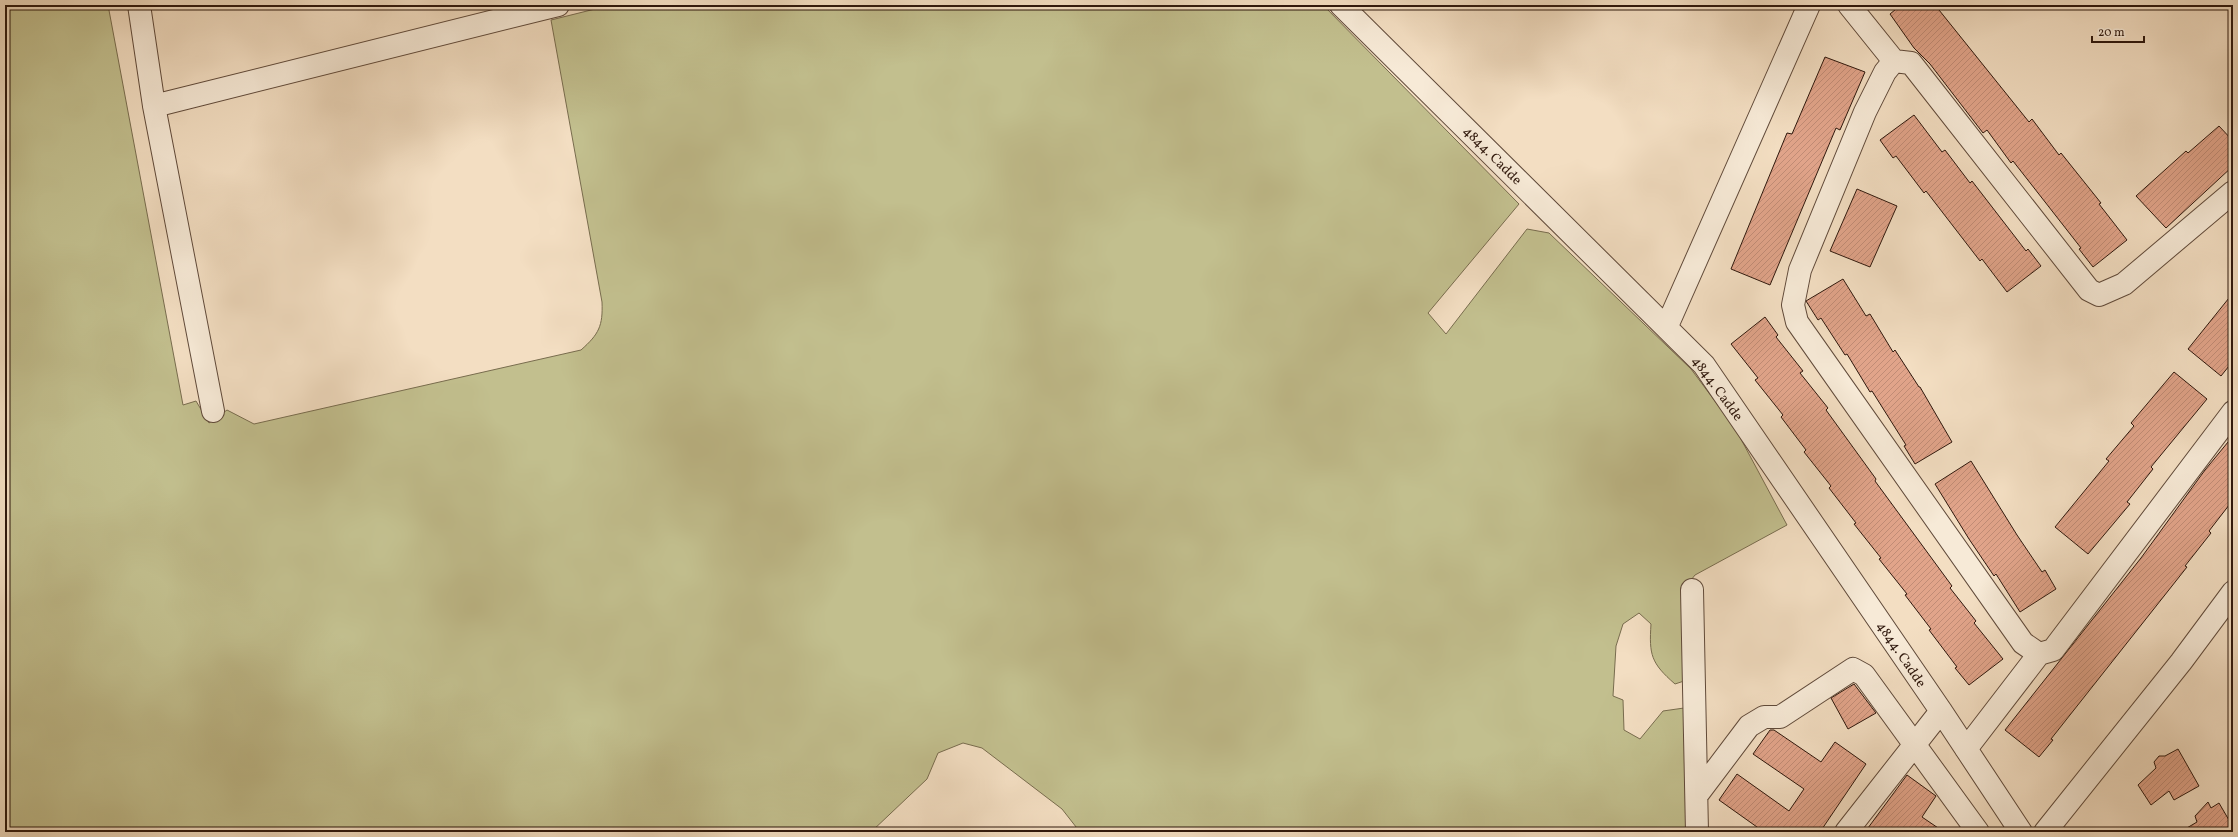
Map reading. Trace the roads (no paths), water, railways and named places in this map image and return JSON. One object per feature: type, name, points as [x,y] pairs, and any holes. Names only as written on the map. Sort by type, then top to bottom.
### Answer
[{"type":"street","points":[[139,5],[154,106],[213,411]]},
{"type":"street","points":[[154,106],[558,5]]},
{"type":"street","name":"4844. Cadde","points":[[1341,5],[1667,326],[1704,365],[1941,711],[2021,832]]},
{"type":"street","points":[[1667,326],[1809,5]]},
{"type":"street","points":[[1849,5],[1894,61],[1911,63],[2090,290],[2099,295],[2124,284],[2233,192]]},
{"type":"street","points":[[1894,61],[1885,72],[1865,112],[1800,270],[1793,304],[1797,322],[2023,643],[2038,654]]},
{"type":"street","points":[[1966,749],[2038,654],[2053,650],[2233,412]]},
{"type":"street","points":[[1692,590],[1697,832]]},
{"type":"street","points":[[2045,832],[2181,662],[2233,592]]},
{"type":"street","points":[[1697,795],[1749,726],[1764,717],[1780,717],[1853,668],[1864,675],[1978,832]]},
{"type":"street","points":[[1846,832],[1941,711]]}]
